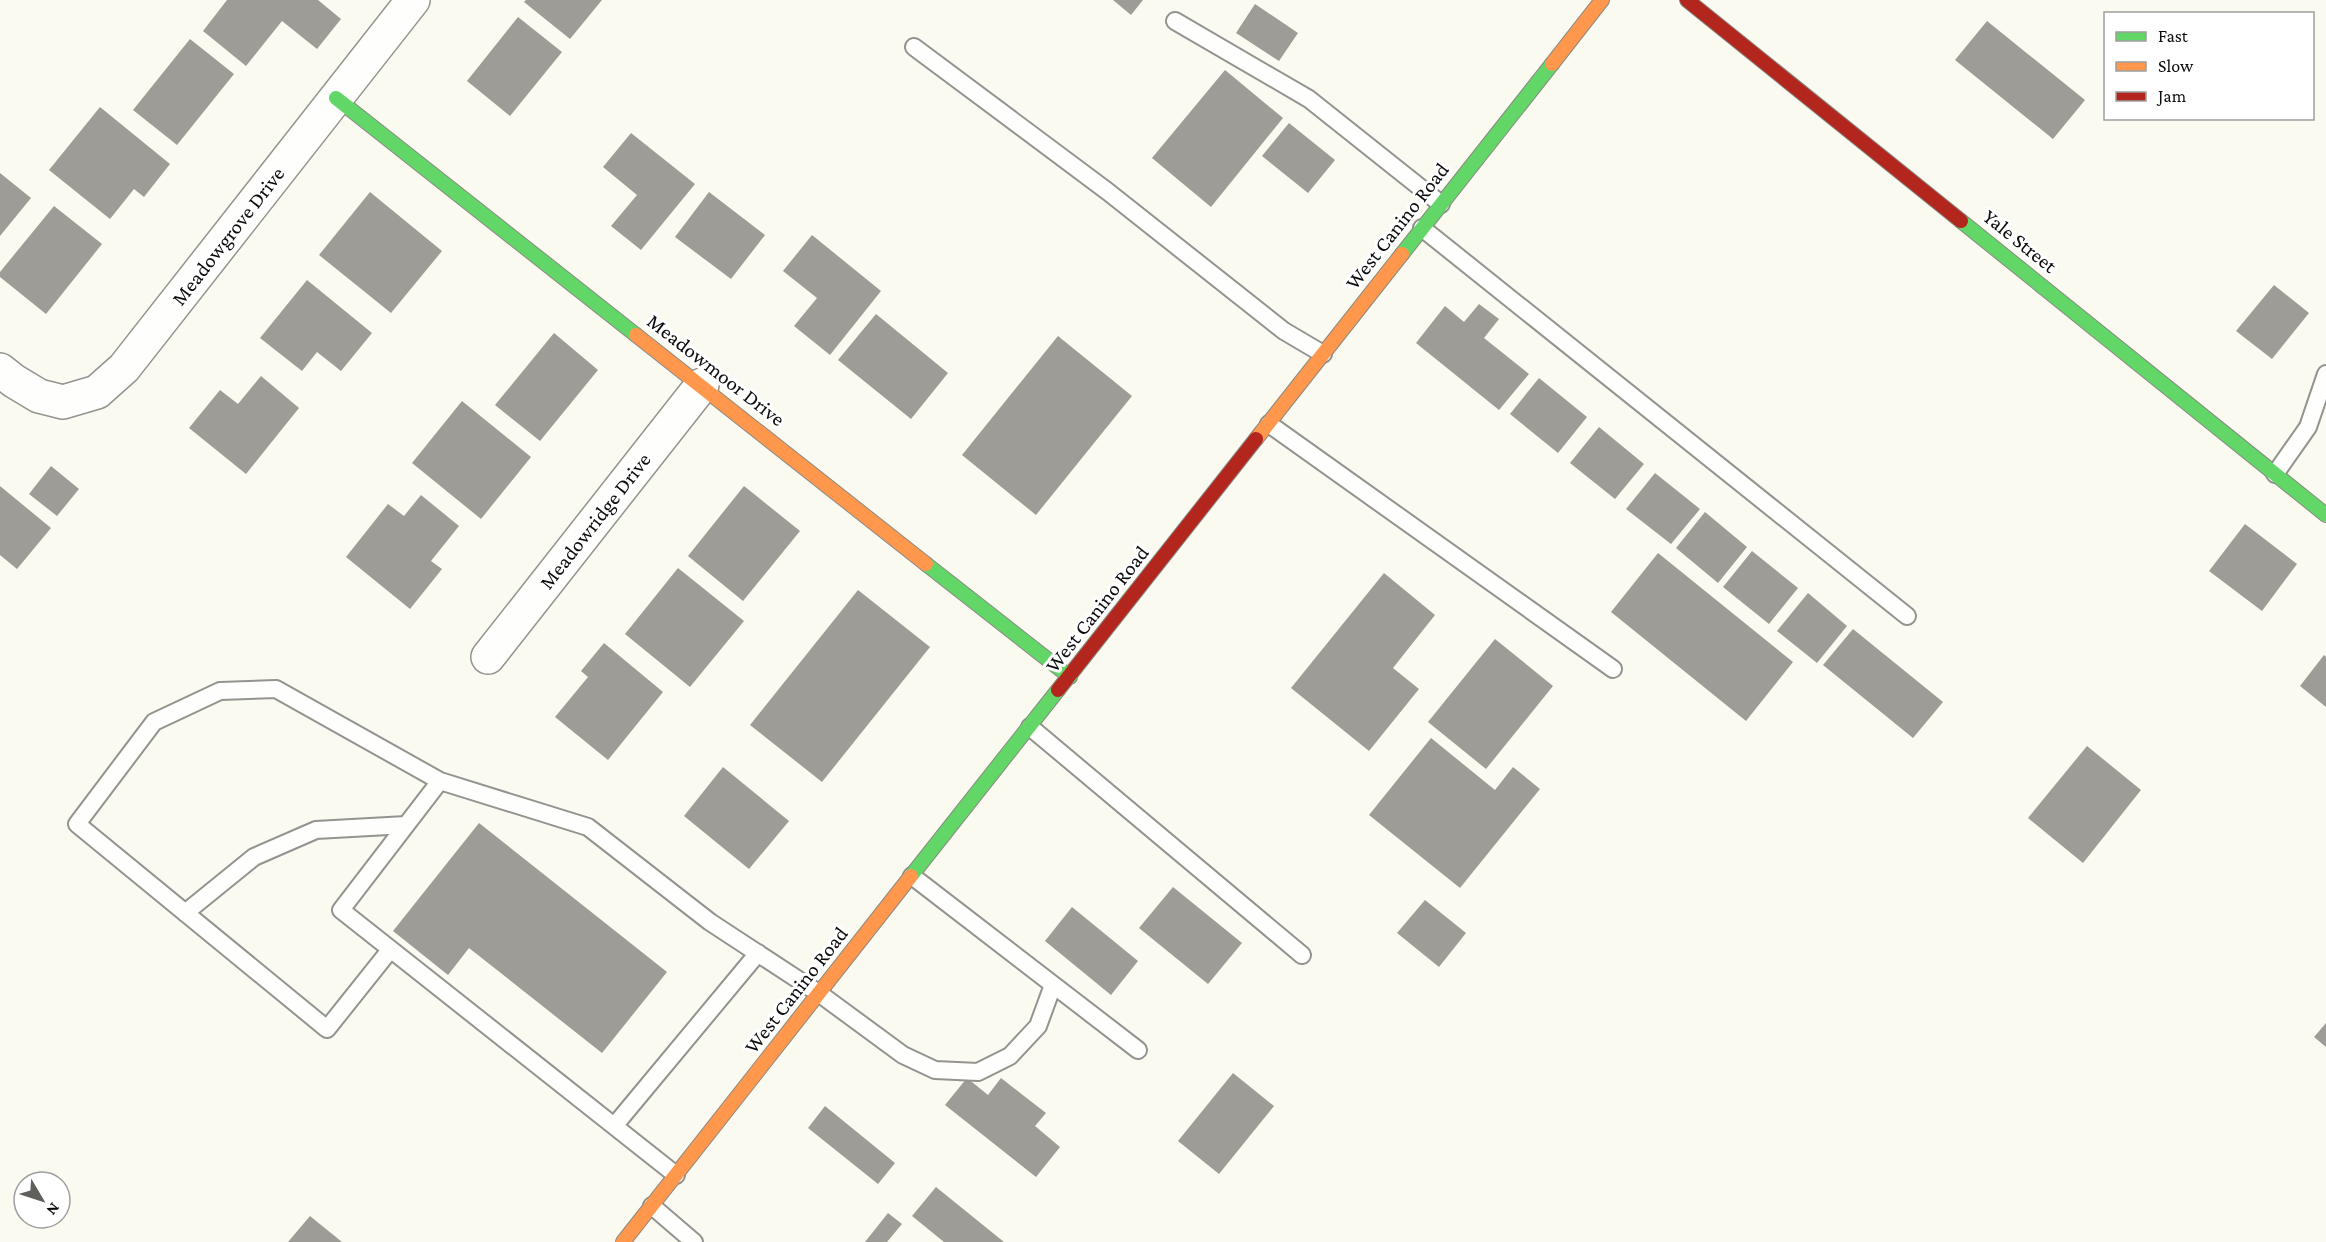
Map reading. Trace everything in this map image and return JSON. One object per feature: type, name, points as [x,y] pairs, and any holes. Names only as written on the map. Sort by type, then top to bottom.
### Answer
[{"type":"street","name":"Meadowgrove Drive","points":[[4,374],[39,396],[63,402],[97,392],[124,368],[413,0]]},
{"type":"street","name":"West Canino Road","points":[[623,1242],[1602,0]]},
{"type":"street","name":"Yale Street","points":[[1687,0],[2326,515]]},
{"type":"street","name":"Meadowmoor Drive","points":[[336,98],[1070,677]]},
{"type":"street","name":"Meadowridge Drive","points":[[488,657],[702,385]]},
{"type":"lane","points":[[1174,21],[1309,99],[1441,204]]},
{"type":"lane","points":[[914,47],[1107,191],[1284,331],[1323,354]]},
{"type":"lane","points":[[1422,228],[1907,616]]},
{"type":"lane","points":[[2276,474],[2308,426],[2326,374]]},
{"type":"lane","points":[[1269,424],[1613,669]]},
{"type":"lane","points":[[390,950],[327,1029],[77,824],[154,722],[220,691],[276,689],[440,781],[588,827],[710,922],[820,994],[903,1055],[935,1070],[978,1072],[1010,1056],[1038,1026],[1053,985]]},
{"type":"lane","points":[[1030,727],[1302,955]]},
{"type":"lane","points":[[440,781],[341,910],[676,1175]]},
{"type":"lane","points":[[185,913],[254,857],[316,830],[406,825]]},
{"type":"lane","points":[[912,876],[1138,1050]]},
{"type":"lane","points":[[615,1125],[758,953]]},
{"type":"lane","points":[[652,1206],[694,1242]]},
{"type":"building","points":[[227,0],[318,0],[341,19],[317,49],[282,21],[246,66],[203,31]]},
{"type":"building","points":[[526,0],[602,0],[570,39],[524,2]]},
{"type":"building","points":[[1113,0],[1143,0],[1131,15]]},
{"type":"building","points":[[1255,4],[1298,33],[1279,61],[1236,33]]},
{"type":"building","points":[[518,17],[562,52],[510,116],[467,81]]},
{"type":"building","points":[[1987,21],[2085,100],[2053,139],[1955,60]]},
{"type":"building","points":[[190,39],[234,74],[177,145],[133,110]]},
{"type":"building","points":[[1225,70],[1283,118],[1211,207],[1152,158]]},
{"type":"building","points":[[100,107],[170,164],[144,197],[134,189],[110,219],[49,170]]},
{"type":"building","points":[[1289,123],[1335,160],[1308,193],[1262,156]]},
{"type":"building","points":[[631,133],[695,184],[641,250],[611,226],[637,195],[603,167]]},
{"type":"building","points":[[0,173],[31,198],[0,236]]},
{"type":"building","points":[[370,192],[442,251],[391,313],[319,255]]},
{"type":"building","points":[[709,192],[765,235],[731,279],[675,237]]},
{"type":"building","points":[[54,206],[102,244],[46,314],[0,277],[0,272]]},
{"type":"building","points":[[812,235],[881,291],[830,355],[794,326],[817,298],[783,271]]},
{"type":"building","points":[[307,280],[372,333],[341,371],[317,352],[302,371],[260,338]]},
{"type":"building","points":[[2274,285],[2309,313],[2272,359],[2236,331]]},
{"type":"building","points":[[1479,304],[1499,319],[1484,338],[1529,374],[1499,410],[1416,343],[1445,306],[1464,322]]},
{"type":"building","points":[[876,314],[948,373],[911,419],[838,360]]},
{"type":"building","points":[[554,333],[598,370],[540,441],[495,405]]},
{"type":"building","points":[[1058,336],[1132,396],[1036,515],[962,455]]},
{"type":"building","points":[[261,376],[299,408],[246,474],[189,428],[220,390],[238,404]]},
{"type":"building","points":[[1539,378],[1587,417],[1558,453],[1510,414]]},
{"type":"building","points":[[462,401],[531,457],[481,519],[412,463]]},
{"type":"building","points":[[1599,427],[1644,464],[1615,499],[1570,463]]},
{"type":"building","points":[[51,466],[79,489],[57,516],[29,494]]},
{"type":"building","points":[[1655,473],[1700,509],[1671,544],[1626,509]]},
{"type":"building","points":[[0,486],[51,528],[17,569],[0,555]]},
{"type":"building","points":[[744,486],[800,531],[743,601],[688,556]]},
{"type":"building","points":[[421,495],[459,526],[431,561],[442,569],[410,609],[346,557],[388,504],[404,516]]},
{"type":"building","points":[[1705,512],[1747,547],[1718,583],[1676,548]]},
{"type":"building","points":[[2245,524],[2297,564],[2262,611],[2209,571]]},
{"type":"building","points":[[1752,551],[1798,588],[1769,624],[1723,587]]},
{"type":"building","points":[[1658,553],[1793,662],[1746,721],[1611,612]]},
{"type":"building","points":[[678,568],[744,621],[690,687],[625,634]]},
{"type":"building","points":[[1384,573],[1435,615],[1393,668],[1419,689],[1369,751],[1291,688]]},
{"type":"building","points":[[858,590],[930,647],[822,782],[750,725]]},
{"type":"building","points":[[1808,593],[1847,626],[1817,663],[1777,631]]},
{"type":"building","points":[[1853,629],[1943,702],[1913,738],[1823,665]]},
{"type":"building","points":[[1495,639],[1553,686],[1486,769],[1428,722]]},
{"type":"building","points":[[604,643],[663,692],[608,760],[555,717],[588,677],[581,671]]},
{"type":"building","points":[[2324,655],[2326,657],[2326,707],[2300,686]]},
{"type":"building","points":[[1431,738],[1495,790],[1513,767],[1540,789],[1460,888],[1369,815]]},
{"type":"building","points":[[2087,746],[2141,790],[2083,863],[2028,818]]},
{"type":"building","points":[[723,767],[789,821],[749,869],[684,816]]},
{"type":"building","points":[[479,823],[667,972],[602,1053],[469,948],[448,975],[393,931]]},
{"type":"building","points":[[1173,887],[1242,943],[1208,984],[1139,928]]},
{"type":"building","points":[[1425,900],[1466,933],[1439,967],[1397,933]]},
{"type":"building","points":[[1072,907],[1138,961],[1111,995],[1045,941]]},
{"type":"building","points":[[2326,1023],[2326,1047],[2314,1037]]},
{"type":"building","points":[[1233,1073],[1274,1106],[1219,1174],[1178,1141]]},
{"type":"building","points":[[967,1078],[988,1095],[1001,1078],[1046,1113],[1035,1126],[1060,1147],[1036,1177],[945,1105]]},
{"type":"building","points":[[825,1106],[895,1163],[878,1184],[808,1128]]},
{"type":"building","points":[[936,1187],[1004,1242],[944,1242],[912,1216]]},
{"type":"building","points":[[888,1213],[902,1224],[887,1242],[865,1242]]},
{"type":"building","points":[[310,1216],[342,1242],[288,1242]]},
{"type":"traffic: fast","points":[[1402,254],[1552,64]]},
{"type":"traffic: fast","points":[[336,98],[636,335]]},
{"type":"traffic: fast","points":[[1961,221],[2326,515]]},
{"type":"traffic: fast","points":[[926,564],[1070,677]]},
{"type":"traffic: fast","points":[[911,876],[1058,690]]},
{"type":"traffic: slow","points":[[1552,64],[1602,0]]},
{"type":"traffic: slow","points":[[1256,439],[1402,254]]},
{"type":"traffic: slow","points":[[636,335],[926,564]]},
{"type":"traffic: slow","points":[[623,1242],[911,876]]},
{"type":"traffic: jam","points":[[1687,0],[1961,221]]},
{"type":"traffic: jam","points":[[1058,690],[1256,439]]}]
